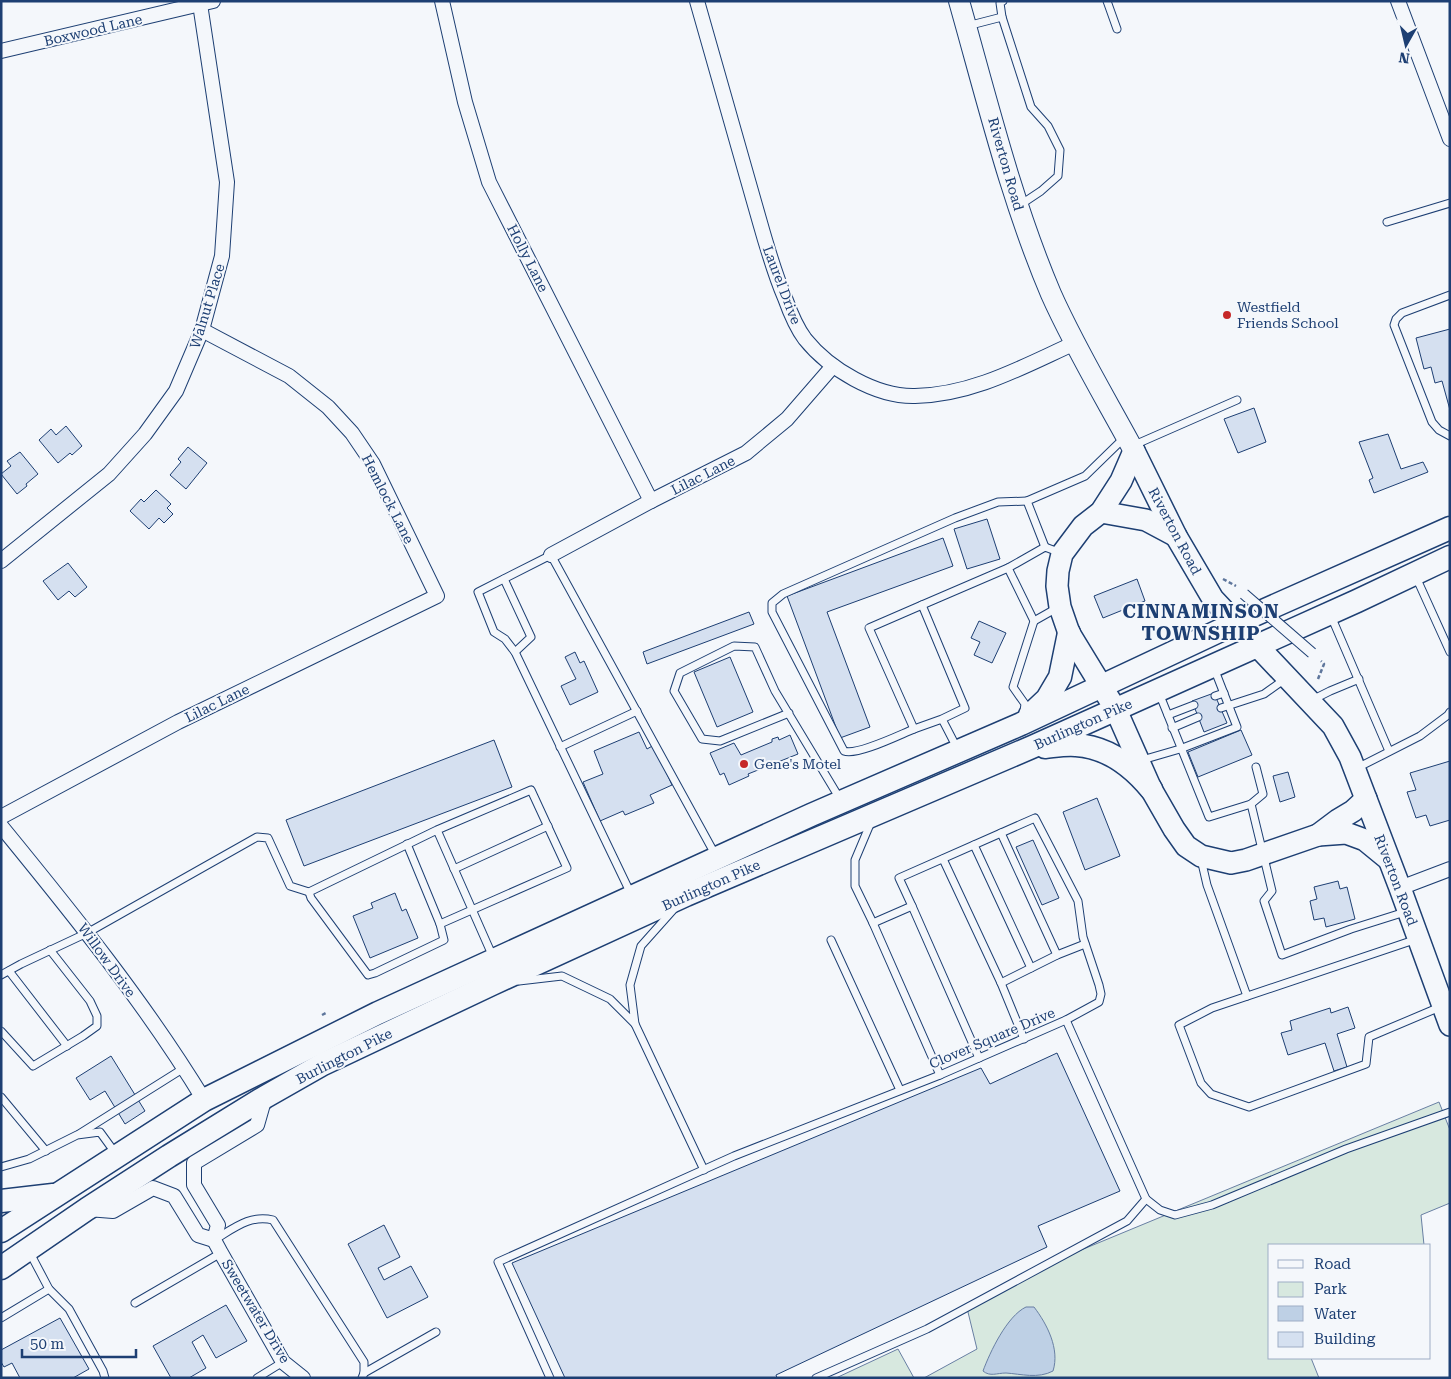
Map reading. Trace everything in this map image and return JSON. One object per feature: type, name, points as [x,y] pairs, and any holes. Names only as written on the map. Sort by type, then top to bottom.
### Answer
[{"type":"highway","name":"Burlington Pike","points":[[1,1231],[204,1100],[378,1013],[632,896],[1021,724],[1236,623],[1450,528]]},
{"type":"highway","name":"Burlington Pike","points":[[1,1268],[87,1209],[265,1097],[323,1064],[686,895],[1032,748],[1450,557]]},
{"type":"highway","points":[[1021,724],[1047,699],[1060,677],[1069,633]]},
{"type":"highway","points":[[1032,748],[1076,745],[1099,749],[1119,759],[1137,772],[1152,789]]},
{"type":"highway","points":[[1,1200],[56,1195]]},
{"type":"main road","name":"Riverton Road","points":[[959,1],[1017,207],[1052,294],[1075,343],[1131,444],[1176,536],[1213,599],[1333,726],[1350,757],[1446,1016]]},
{"type":"main road","points":[[1131,444],[1121,481],[1101,512],[1054,550],[1058,571],[1057,586],[1060,607],[1069,633],[1116,710],[1152,789],[1174,829],[1186,846],[1201,856],[1231,863],[1262,855],[1318,834],[1353,811],[1366,799]]},
{"type":"main road","points":[[1101,512],[1146,520],[1176,536]]},
{"type":"main road","points":[[1318,834],[1346,833],[1365,840],[1387,858]]},
{"type":"street","name":"Holly Lane","points":[[442,1],[465,102],[489,182],[651,501]]},
{"type":"street","name":"Laurel Drive","points":[[697,1],[774,271],[792,318],[805,339],[833,366],[864,384],[897,395],[915,396],[950,393],[981,385],[1075,343]]},
{"type":"street","points":[[1398,1],[1450,140]]},
{"type":"street","name":"Boxwood Lane","points":[[1,51],[207,3]]},
{"type":"street","name":"Walnut Place","points":[[1,561],[109,474],[145,434],[176,391],[202,330],[222,256],[227,182],[207,3]]},
{"type":"street","name":"Hemlock Lane","points":[[202,330],[289,376],[328,407],[352,434],[373,464],[437,596]]},
{"type":"street","name":"Lilac Lane","points":[[552,555],[651,501],[746,453],[787,419],[833,366]]},
{"type":"street","points":[[1244,594],[1312,653]]},
{"type":"street","name":"Lilac Lane","points":[[1,817],[178,722],[437,596]]},
{"type":"street","name":"Willow Drive","points":[[1,826],[88,933],[184,1067],[204,1100]]},
{"type":"street","points":[[1400,888],[1450,869]]},
{"type":"street","name":"Sweetwater Drive","points":[[265,1097],[257,1125],[194,1163],[194,1185],[218,1225],[214,1240],[221,1253],[283,1362],[303,1378]]},
{"type":"street","points":[[87,1209],[113,1212],[153,1188],[174,1196],[198,1235],[214,1240]]},
{"type":"lane","points":[[1003,1],[1000,2],[1002,17],[1031,107],[1048,126],[1060,150],[1058,176],[1041,191],[1017,207]]},
{"type":"lane","points":[[1107,1],[1117,29]]},
{"type":"lane","points":[[966,26],[1002,17]]},
{"type":"lane","points":[[1387,222],[1450,202]]},
{"type":"lane","points":[[1450,295],[1402,312],[1394,325],[1432,422],[1439,430],[1450,436]]},
{"type":"lane","points":[[922,605],[965,708],[858,751],[844,752],[772,612],[772,603],[783,594],[955,518],[998,502],[1027,501],[1085,476],[1131,444],[1237,400]]},
{"type":"lane","points":[[914,729],[870,628],[1054,550],[1027,501]]},
{"type":"lane","points":[[632,896],[515,652],[505,639],[494,632],[478,592],[552,555],[717,858]]},
{"type":"lane","points":[[1008,568],[1034,621],[1013,687],[1025,704],[1021,724]]},
{"type":"lane","points":[[1414,574],[1450,652]]},
{"type":"lane","points":[[504,579],[531,637],[515,652]]},
{"type":"lane","points":[[1034,621],[1060,607]]},
{"type":"lane","points":[[1330,613],[1389,751]]},
{"type":"lane","points":[[788,713],[720,741],[702,740],[674,691],[680,673],[734,646],[755,647],[775,691],[841,802]]},
{"type":"lane","points":[[1139,761],[1180,749],[1237,727],[1214,665]]},
{"type":"lane","points":[[1221,708],[1264,694],[1288,677]]},
{"type":"lane","points":[[1310,701],[1359,679]]},
{"type":"lane","points":[[1158,691],[1209,818],[1250,804],[1263,794],[1256,767]]},
{"type":"lane","points":[[1216,696],[1224,693]]},
{"type":"lane","points":[[1168,715],[1194,705]]},
{"type":"lane","points":[[560,747],[637,711]]},
{"type":"lane","points":[[1354,770],[1420,736],[1450,712]]},
{"type":"lane","points":[[1172,728],[1198,717]]},
{"type":"lane","points":[[942,718],[958,751]]},
{"type":"lane","points":[[1,975],[88,933],[257,837],[268,838],[290,886],[309,892],[437,830],[531,790],[567,868],[440,924]]},
{"type":"lane","points":[[1250,804],[1272,891],[1264,901],[1282,955],[1351,929],[1408,911]]},
{"type":"lane","points":[[873,815],[855,860],[855,886],[940,1075]]},
{"type":"lane","points":[[979,1058],[899,878],[1035,818],[1078,901],[1085,944],[1101,994],[1099,1002],[1066,1020]]},
{"type":"lane","points":[[454,869],[548,826]]},
{"type":"lane","points":[[437,830],[494,960]]},
{"type":"lane","points":[[1001,833],[1057,955]]},
{"type":"lane","points":[[309,892],[311,898],[368,974],[375,973],[444,940],[440,924],[407,844]]},
{"type":"lane","points":[[974,845],[1031,968]]},
{"type":"lane","points":[[1201,856],[1206,885],[1247,996]]},
{"type":"lane","points":[[943,859],[1024,1039]]},
{"type":"lane","points":[[686,895],[641,946],[630,985],[635,1024],[704,1170]]},
{"type":"lane","points":[[873,923],[912,906]]},
{"type":"lane","points":[[1418,938],[1212,1008],[1179,1025],[1201,1083],[1211,1094],[1248,1107],[1366,1064],[1369,1037],[1446,1016]]},
{"type":"lane","points":[[831,940],[900,1090]]},
{"type":"lane","points":[[1000,983],[1057,955],[1085,944]]},
{"type":"lane","points":[[1,1031],[33,1066],[68,1046],[97,1026],[97,1016],[90,1001],[50,950]]},
{"type":"lane","points":[[8,971],[68,1046]]},
{"type":"lane","points":[[492,984],[562,976],[610,999],[635,1024]]},
{"type":"lane","name":"Clover Square Drive","points":[[550,1378],[498,1262],[734,1156],[940,1075],[1066,1020],[1146,1199]]},
{"type":"lane","points":[[2,1166],[29,1160],[77,1135],[184,1067]]},
{"type":"lane","points":[[1,1097],[46,1151]]},
{"type":"lane","points":[[816,1378],[927,1329],[1128,1221],[1146,1199],[1160,1210],[1175,1215],[1202,1208],[1346,1149],[1450,1112]]},
{"type":"lane","points":[[77,1135],[100,1132],[117,1156]]},
{"type":"lane","points":[[214,1240],[251,1219],[263,1217],[273,1220],[364,1362],[363,1375]]},
{"type":"lane","points":[[28,1251],[49,1288],[69,1309],[105,1378]]},
{"type":"lane","points":[[135,1304],[221,1253]]},
{"type":"lane","points":[[1,1318],[49,1288]]},
{"type":"lane","points":[[363,1375],[436,1332]]},
{"type":"lane","points":[[257,1378],[283,1362]]},
{"type":"path","points":[[1219,577],[1235,586],[1244,594]]},
{"type":"green space","points":[[1439,1102],[1450,1130],[1450,1203],[1421,1215],[1424,1244],[1268,1244],[1268,1359],[1311,1359],[1319,1378],[924,1378],[977,1349],[967,1308],[1040,1267]]},
{"type":"green space","points":[[898,1349],[914,1378],[836,1378]]},
{"type":"water","points":[[1026,1307],[1034,1307],[1048,1329],[1055,1354],[1053,1371],[1041,1375],[986,1373],[983,1371],[1000,1335],[1012,1318]]},
{"type":"building","points":[[1450,329],[1450,410],[1442,381],[1435,383],[1431,367],[1424,369],[1416,338]]},
{"type":"building","points":[[1254,408],[1266,442],[1238,453],[1224,419]]},
{"type":"building","points":[[66,426],[82,446],[72,455],[70,453],[58,463],[39,440],[51,429],[56,435]]},
{"type":"building","points":[[1388,434],[1401,469],[1423,462],[1428,472],[1374,493],[1369,480],[1373,478],[1359,442]]},
{"type":"building","points":[[188,447],[207,463],[186,489],[170,475],[181,462],[178,459]]},
{"type":"building","points":[[20,452],[38,474],[17,494],[1,474],[11,466],[7,461]]},
{"type":"building","points":[[156,490],[171,504],[167,508],[173,514],[164,523],[159,518],[149,529],[130,511],[141,499],[144,502]]},
{"type":"building","points":[[987,519],[1000,559],[967,569],[954,529]]},
{"type":"building","points":[[943,538],[953,566],[827,612],[870,727],[840,738],[787,596]]},
{"type":"building","points":[[68,563],[87,587],[75,597],[69,591],[58,600],[43,581]]},
{"type":"building","points":[[1137,579],[1145,601],[1103,618],[1094,596]]},
{"type":"building","points":[[749,612],[754,624],[647,664],[643,652]]},
{"type":"building","points":[[979,621],[1006,633],[992,663],[974,655],[980,642],[971,638]]},
{"type":"building","points":[[575,652],[580,663],[584,661],[598,692],[570,705],[561,686],[576,679],[565,657]]},
{"type":"building","points":[[730,657],[753,712],[717,727],[694,672]]},
{"type":"building","points":[[1214,693],[1227,723],[1204,732],[1192,701]]},
{"type":"building","points":[[1241,730],[1252,755],[1198,777],[1188,752]]},
{"type":"building","points":[[639,732],[647,749],[654,745],[672,785],[650,795],[654,803],[625,815],[623,811],[600,821],[583,782],[603,774],[594,751]]},
{"type":"building","name":"Gene's Motel","points":[[790,735],[798,754],[748,774],[749,776],[729,785],[724,773],[720,775],[710,753],[734,743],[741,755],[772,742],[772,739],[778,737],[779,740]]},
{"type":"building","points":[[494,740],[512,787],[304,866],[286,820]]},
{"type":"building","points":[[1450,761],[1450,820],[1430,826],[1426,815],[1416,818],[1407,792],[1416,790],[1410,773]]},
{"type":"building","points":[[1288,772],[1295,797],[1280,802],[1273,776]]},
{"type":"building","points":[[1097,798],[1120,856],[1085,870],[1063,812]]},
{"type":"building","points":[[1033,840],[1059,898],[1042,905],[1016,847]]},
{"type":"building","points":[[1338,881],[1340,889],[1347,887],[1355,919],[1326,927],[1324,918],[1314,920],[1310,901],[1317,899],[1314,887]]},
{"type":"building","points":[[395,893],[402,911],[406,909],[418,938],[370,958],[353,916],[373,908],[371,903]]},
{"type":"building","points":[[1348,1007],[1355,1028],[1337,1034],[1347,1067],[1334,1071],[1325,1043],[1288,1055],[1281,1033],[1292,1030],[1290,1021],[1330,1008],[1331,1013]]},
{"type":"building","points":[[1057,1053],[1120,1191],[1038,1226],[1047,1247],[776,1375],[777,1378],[565,1378],[512,1263],[981,1068],[990,1084]]},
{"type":"building","points":[[111,1056],[145,1111],[125,1124],[105,1091],[90,1100],[76,1078]]},
{"type":"building","points":[[384,1225],[400,1257],[378,1268],[384,1280],[411,1266],[428,1297],[387,1318],[348,1244]]},
{"type":"building","points":[[226,1305],[247,1341],[216,1358],[203,1335],[192,1342],[206,1368],[189,1378],[171,1378],[153,1346]]},
{"type":"building","points":[[60,1318],[89,1369],[73,1378],[20,1378],[12,1363],[4,1367],[1,1362],[1,1350]]},
{"type":"place","name":"Westfield Friends School","points":[[1227,315]]},
{"type":"place","name":"Gene's Motel","points":[[744,764]]},
{"type":"district","name":"CINNAMINSON TOWNSHIP","points":[[1201,622]]}]
